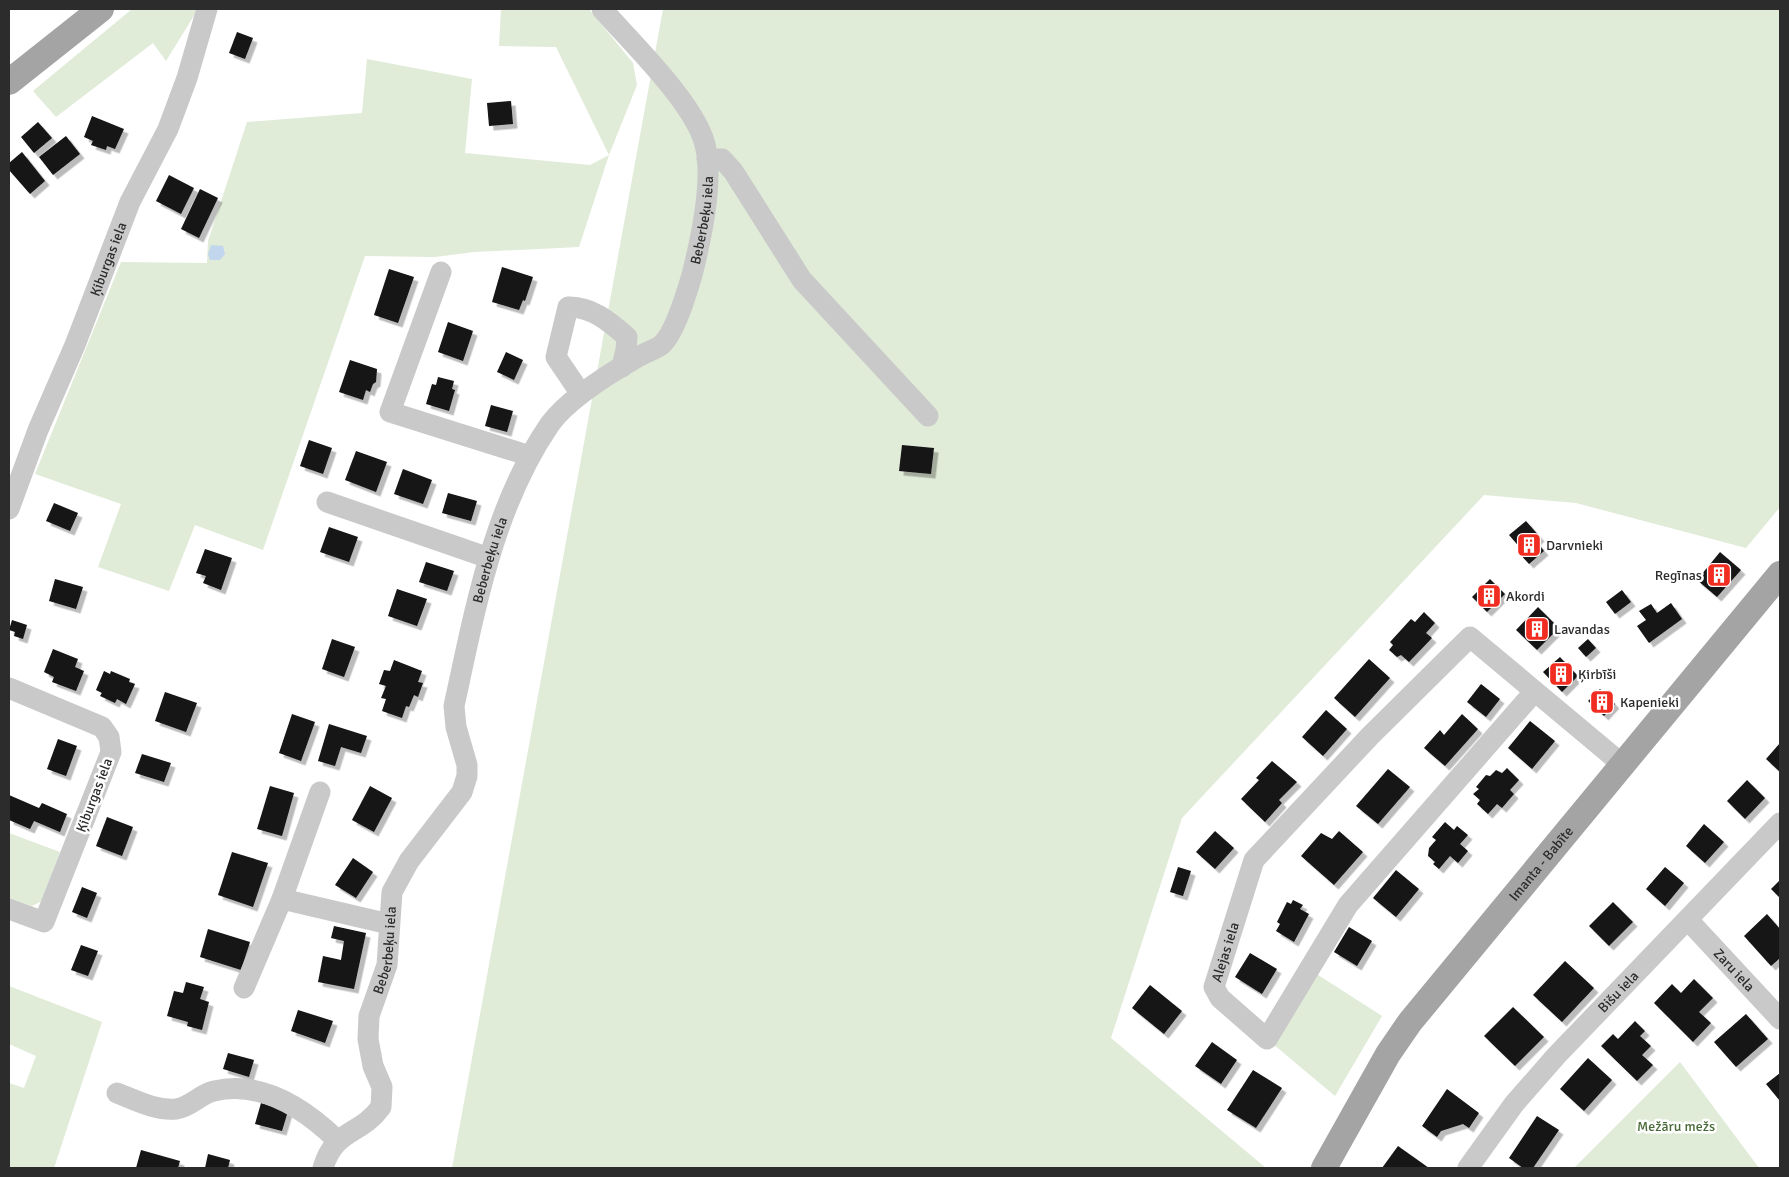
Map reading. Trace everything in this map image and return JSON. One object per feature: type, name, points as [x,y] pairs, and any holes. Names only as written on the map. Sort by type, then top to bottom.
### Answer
[{"type":"main road","points":[[9,82],[101,9]]},
{"type":"main road","name":"Imanta - Babīte","points":[[1324,1168],[1388,1054],[1410,1022],[1622,764],[1779,578]]},
{"type":"street","name":"Ķiburgas iela","points":[[9,509],[38,430],[75,345],[130,202],[168,128],[187,78],[208,9]]},
{"type":"street","name":"Beberbeķu iela","points":[[337,1140],[365,1123],[381,1107],[382,1087],[373,1066],[368,1039],[369,1016],[387,965],[392,892],[409,861],[462,792],[467,776],[467,765],[456,727],[454,706],[489,558],[512,494],[530,456],[552,422],[581,394],[622,367],[661,345],[671,332],[688,288],[701,240],[706,196],[707,158],[704,139],[695,120],[679,98],[602,9]]},
{"type":"street","points":[[707,158],[722,158],[733,171],[802,280],[928,416]]},
{"type":"street","points":[[441,272],[390,412],[530,456]]},
{"type":"street","points":[[581,394],[556,357],[568,307],[575,307],[594,313],[627,337],[622,367]]},
{"type":"street","points":[[327,502],[489,558]]},
{"type":"street","name":"Alejas iela","points":[[1470,637],[1534,692],[1348,905],[1267,1039],[1220,998],[1214,987],[1254,860],[1370,736],[1470,637]]},
{"type":"street","name":"Ķiburgas iela","points":[[9,688],[102,727],[109,737],[111,752],[44,922],[9,909]]},
{"type":"street","points":[[1534,692],[1622,764]]},
{"type":"street","points":[[244,988],[282,899],[320,792]]},
{"type":"street","name":"Bišu iela","points":[[1468,1168],[1514,1104],[1556,1056],[1780,823]]},
{"type":"street","points":[[282,899],[389,924]]},
{"type":"street","name":"Zaru iela","points":[[1688,920],[1780,1020]]},
{"type":"street","points":[[117,1093],[151,1106],[175,1109],[189,1106],[211,1092],[231,1088],[278,1097],[316,1120],[337,1140],[328,1153],[323,1168]]},
{"type":"green space","points":[[132,9],[198,9],[166,61],[153,43],[56,117],[33,91]]},
{"type":"green space","points":[[501,9],[589,9],[633,63],[637,85],[609,155],[556,47],[499,46]]},
{"type":"green space","points":[[663,9],[1780,9],[1780,507],[1746,548],[1576,503],[1484,495],[1182,818],[1111,1038],[1266,1168],[452,1168]]},
{"type":"green space","points":[[367,59],[472,79],[465,153],[590,165],[609,155],[579,247],[474,252],[435,257],[365,256],[263,550],[195,525],[169,591],[98,567],[121,504],[35,474],[121,262],[207,263],[208,241],[247,122],[362,113]]},
{"type":"green space","points":[[9,833],[60,852],[42,901],[32,906],[9,898]]},
{"type":"green space","points":[[1315,973],[1382,1016],[1335,1096],[1273,1044]]},
{"type":"green space","points":[[9,986],[102,1022],[54,1168],[9,1168],[9,1083],[24,1088],[36,1056],[9,1044]]},
{"type":"green space","name":"Mežāru mežs","points":[[1680,1062],[1759,1168],[1574,1168]]},
{"type":"water","points":[[211,245],[223,246],[225,254],[220,260],[210,260],[208,254]]},
{"type":"building","points":[[237,32],[253,38],[245,59],[229,53]]},
{"type":"building","points":[[511,101],[513,124],[489,126],[487,103]]},
{"type":"building","points":[[92,116],[124,129],[115,149],[107,146],[106,150],[91,145],[93,141],[84,137]]},
{"type":"building","points":[[38,122],[52,138],[34,153],[21,137]]},
{"type":"building","points":[[66,136],[80,154],[53,175],[39,157]]},
{"type":"building","points":[[22,152],[45,181],[30,194],[9,170],[9,163]]},
{"type":"building","points":[[169,175],[194,188],[181,214],[156,201]]},
{"type":"building","points":[[200,189],[218,198],[199,238],[181,229]]},
{"type":"building","points":[[502,267],[533,277],[525,301],[523,300],[519,310],[492,302]]},
{"type":"building","points":[[389,269],[414,277],[398,323],[374,315]]},
{"type":"building","points":[[448,322],[473,331],[463,361],[438,352]]},
{"type":"building","points":[[506,352],[523,360],[514,380],[497,372]]},
{"type":"building","points":[[350,360],[377,369],[376,382],[373,384],[370,392],[366,390],[363,400],[339,392]]},
{"type":"building","points":[[438,377],[454,381],[452,389],[455,390],[449,411],[426,404],[432,384],[436,385]]},
{"type":"building","points":[[491,405],[513,411],[507,432],[485,426]]},
{"type":"building","points":[[309,440],[332,448],[323,474],[300,466]]},
{"type":"building","points":[[902,445],[934,448],[931,474],[899,471]]},
{"type":"building","points":[[356,451],[387,462],[376,492],[345,480]]},
{"type":"building","points":[[403,469],[432,480],[423,504],[394,494]]},
{"type":"building","points":[[448,493],[477,501],[471,521],[442,513]]},
{"type":"building","points":[[54,503],[78,513],[70,531],[46,521]]},
{"type":"building","name":"Darvnieki","points":[[1526,521],[1540,537],[1536,541],[1544,551],[1529,564],[1519,553],[1522,550],[1509,535]]},
{"type":"building","points":[[329,527],[358,537],[349,562],[320,552]]},
{"type":"building","points":[[205,549],[232,558],[221,590],[203,583],[206,576],[196,573]]},
{"type":"building","name":"Regīnas","points":[[1720,552],[1741,570],[1717,597],[1697,580]]},
{"type":"building","points":[[426,562],[454,571],[447,591],[419,582]]},
{"type":"building","points":[[55,579],[83,587],[76,609],[49,601]]},
{"type":"building","name":"Akordi","points":[[1490,579],[1505,594],[1487,612],[1472,597]]},
{"type":"building","points":[[397,589],[427,599],[417,626],[388,616]]},
{"type":"building","points":[[1622,590],[1631,602],[1615,614],[1606,602]]},
{"type":"building","points":[[1671,603],[1682,619],[1649,643],[1637,626],[1646,620],[1639,611],[1651,604],[1657,613]]},
{"type":"building","name":"Lavandas","points":[[1538,607],[1559,628],[1537,650],[1516,630]]},
{"type":"building","points":[[1424,612],[1435,623],[1426,633],[1432,638],[1409,662],[1401,655],[1397,657],[1389,650],[1393,645],[1390,642],[1411,619],[1415,622]]},
{"type":"building","points":[[12,620],[27,625],[23,639],[14,636],[15,632],[9,630]]},
{"type":"building","points":[[332,639],[355,647],[344,677],[322,669]]},
{"type":"building","points":[[1588,639],[1596,648],[1586,657],[1578,648]]},
{"type":"building","points":[[53,649],[78,659],[75,667],[84,671],[76,691],[52,682],[54,677],[44,672]]},
{"type":"building","name":"Ķirbīši","points":[[1560,657],[1578,676],[1562,692],[1543,672]]},
{"type":"building","points":[[1369,659],[1390,678],[1355,717],[1334,698]]},
{"type":"building","points":[[394,660],[422,671],[418,682],[423,683],[418,697],[414,695],[409,707],[406,706],[402,718],[382,711],[386,699],[381,698],[386,686],[379,684],[384,670],[390,671]]},
{"type":"building","points":[[104,671],[110,674],[111,671],[130,679],[129,682],[135,684],[126,704],[117,699],[115,703],[100,696],[102,693],[96,690]]},
{"type":"building","points":[[1481,684],[1500,699],[1486,717],[1467,702]]},
{"type":"building","name":"Kapenieki","points":[[1600,689],[1615,704],[1604,716],[1588,701]]},
{"type":"building","points":[[165,692],[197,703],[186,732],[155,721]]},
{"type":"building","points":[[1326,710],[1347,729],[1323,756],[1302,737]]},
{"type":"building","points":[[292,714],[315,722],[301,761],[279,753]]},
{"type":"building","points":[[1462,714],[1478,729],[1445,766],[1424,748],[1440,730],[1444,735]]},
{"type":"building","points":[[1530,721],[1555,741],[1532,769],[1508,748]]},
{"type":"building","points":[[329,724],[367,736],[361,753],[341,747],[335,766],[318,761]]},
{"type":"building","points":[[58,739],[77,746],[66,776],[47,769]]},
{"type":"building","points":[[1780,743],[1780,772],[1766,759]]},
{"type":"building","points":[[142,754],[171,763],[164,782],[135,773]]},
{"type":"building","points":[[1272,761],[1297,782],[1279,800],[1282,803],[1265,822],[1241,799],[1259,780],[1256,778]]},
{"type":"building","points":[[1507,768],[1519,780],[1510,790],[1514,794],[1502,808],[1497,804],[1488,814],[1477,804],[1480,800],[1473,794],[1479,789],[1476,787],[1486,775],[1490,776],[1496,770],[1502,773]]},
{"type":"building","points":[[1388,769],[1410,787],[1378,824],[1356,806]]},
{"type":"building","points":[[1747,780],[1765,798],[1745,819],[1727,801]]},
{"type":"building","points":[[270,786],[294,793],[282,836],[257,829]]},
{"type":"building","points":[[370,786],[392,798],[374,832],[352,820]]},
{"type":"building","points":[[9,795],[39,808],[42,803],[67,814],[60,832],[34,821],[30,829],[9,820]]},
{"type":"building","points":[[107,817],[133,827],[122,856],[96,846]]},
{"type":"building","points":[[1445,822],[1454,830],[1457,826],[1468,835],[1460,844],[1468,851],[1458,863],[1450,856],[1439,869],[1428,856],[1429,848],[1436,840],[1432,837]]},
{"type":"building","points":[[1704,824],[1724,842],[1705,863],[1686,846]]},
{"type":"building","points":[[1215,831],[1234,848],[1215,869],[1196,852]]},
{"type":"building","points":[[1339,831],[1363,852],[1334,885],[1301,856],[1321,833],[1332,839]]},
{"type":"building","points":[[232,852],[268,863],[253,907],[218,895]]},
{"type":"building","points":[[353,858],[373,872],[356,898],[335,885]]},
{"type":"building","points":[[1178,867],[1191,871],[1183,896],[1170,892]]},
{"type":"building","points":[[1665,867],[1684,883],[1665,906],[1646,889]]},
{"type":"building","points":[[1396,870],[1419,889],[1396,917],[1373,898]]},
{"type":"building","points":[[1780,880],[1780,898],[1771,889]]},
{"type":"building","points":[[82,887],[97,893],[87,918],[72,912]]},
{"type":"building","points":[[1293,900],[1303,905],[1300,909],[1309,914],[1294,942],[1276,931],[1280,924],[1277,922],[1287,902],[1291,904]]},
{"type":"building","points":[[1613,902],[1633,922],[1609,946],[1589,926]]},
{"type":"building","points":[[1767,914],[1780,929],[1780,958],[1771,966],[1744,936]]},
{"type":"building","points":[[334,926],[366,933],[354,989],[318,982],[323,956],[341,960],[344,941],[331,938]]},
{"type":"building","points":[[1349,927],[1372,941],[1357,966],[1334,952]]},
{"type":"building","points":[[208,929],[250,942],[241,970],[200,957]]},
{"type":"building","points":[[81,945],[98,951],[88,976],[71,970]]},
{"type":"building","points":[[1250,953],[1277,969],[1262,994],[1235,977]]},
{"type":"building","points":[[1565,961],[1594,988],[1562,1022],[1533,995]]},
{"type":"building","points":[[1694,979],[1713,998],[1699,1012],[1711,1023],[1693,1042],[1654,1003],[1672,984],[1681,993]]},
{"type":"building","points":[[186,982],[204,987],[200,999],[209,1002],[202,1030],[187,1026],[188,1022],[167,1016],[174,991],[183,993]]},
{"type":"building","points":[[1150,985],[1182,1011],[1164,1034],[1132,1008]]},
{"type":"building","points":[[1513,1007],[1544,1037],[1515,1066],[1484,1036]]},
{"type":"building","points":[[298,1010],[333,1021],[325,1043],[291,1031]]},
{"type":"building","points":[[1746,1014],[1768,1039],[1736,1067],[1714,1042]]},
{"type":"building","points":[[1635,1021],[1645,1031],[1640,1036],[1651,1046],[1642,1055],[1653,1065],[1637,1081],[1601,1046],[1613,1034],[1618,1039]]},
{"type":"building","points":[[1212,1042],[1237,1060],[1221,1084],[1195,1066]]},
{"type":"building","points":[[228,1053],[254,1060],[249,1077],[223,1069]]},
{"type":"building","points":[[1588,1058],[1612,1080],[1584,1111],[1560,1089]]},
{"type":"building","points":[[1253,1070],[1282,1088],[1256,1128],[1227,1110]]},
{"type":"building","points":[[1780,1073],[1780,1101],[1766,1084]]},
{"type":"building","points":[[1447,1089],[1479,1113],[1469,1128],[1463,1124],[1441,1131],[1437,1137],[1422,1126]]},
{"type":"building","points":[[261,1103],[288,1111],[282,1131],[255,1124]]},
{"type":"building","points":[[1537,1116],[1559,1130],[1533,1168],[1523,1168],[1509,1158]]},
{"type":"building","points":[[1398,1146],[1429,1168],[1382,1168]]},
{"type":"building","points":[[141,1150],[180,1161],[178,1168],[136,1168]]},
{"type":"building","points":[[208,1154],[230,1160],[228,1168],[205,1168]]},
{"type":"place","name":"Darvnieki","points":[[1529,545]]},
{"type":"place","name":"Regīnas","points":[[1719,575]]},
{"type":"place","name":"Akordi","points":[[1489,596]]},
{"type":"place","name":"Lavandas","points":[[1537,629]]},
{"type":"place","name":"Ķirbīši","points":[[1561,674]]},
{"type":"place","name":"Kapenieki","points":[[1602,702]]}]
